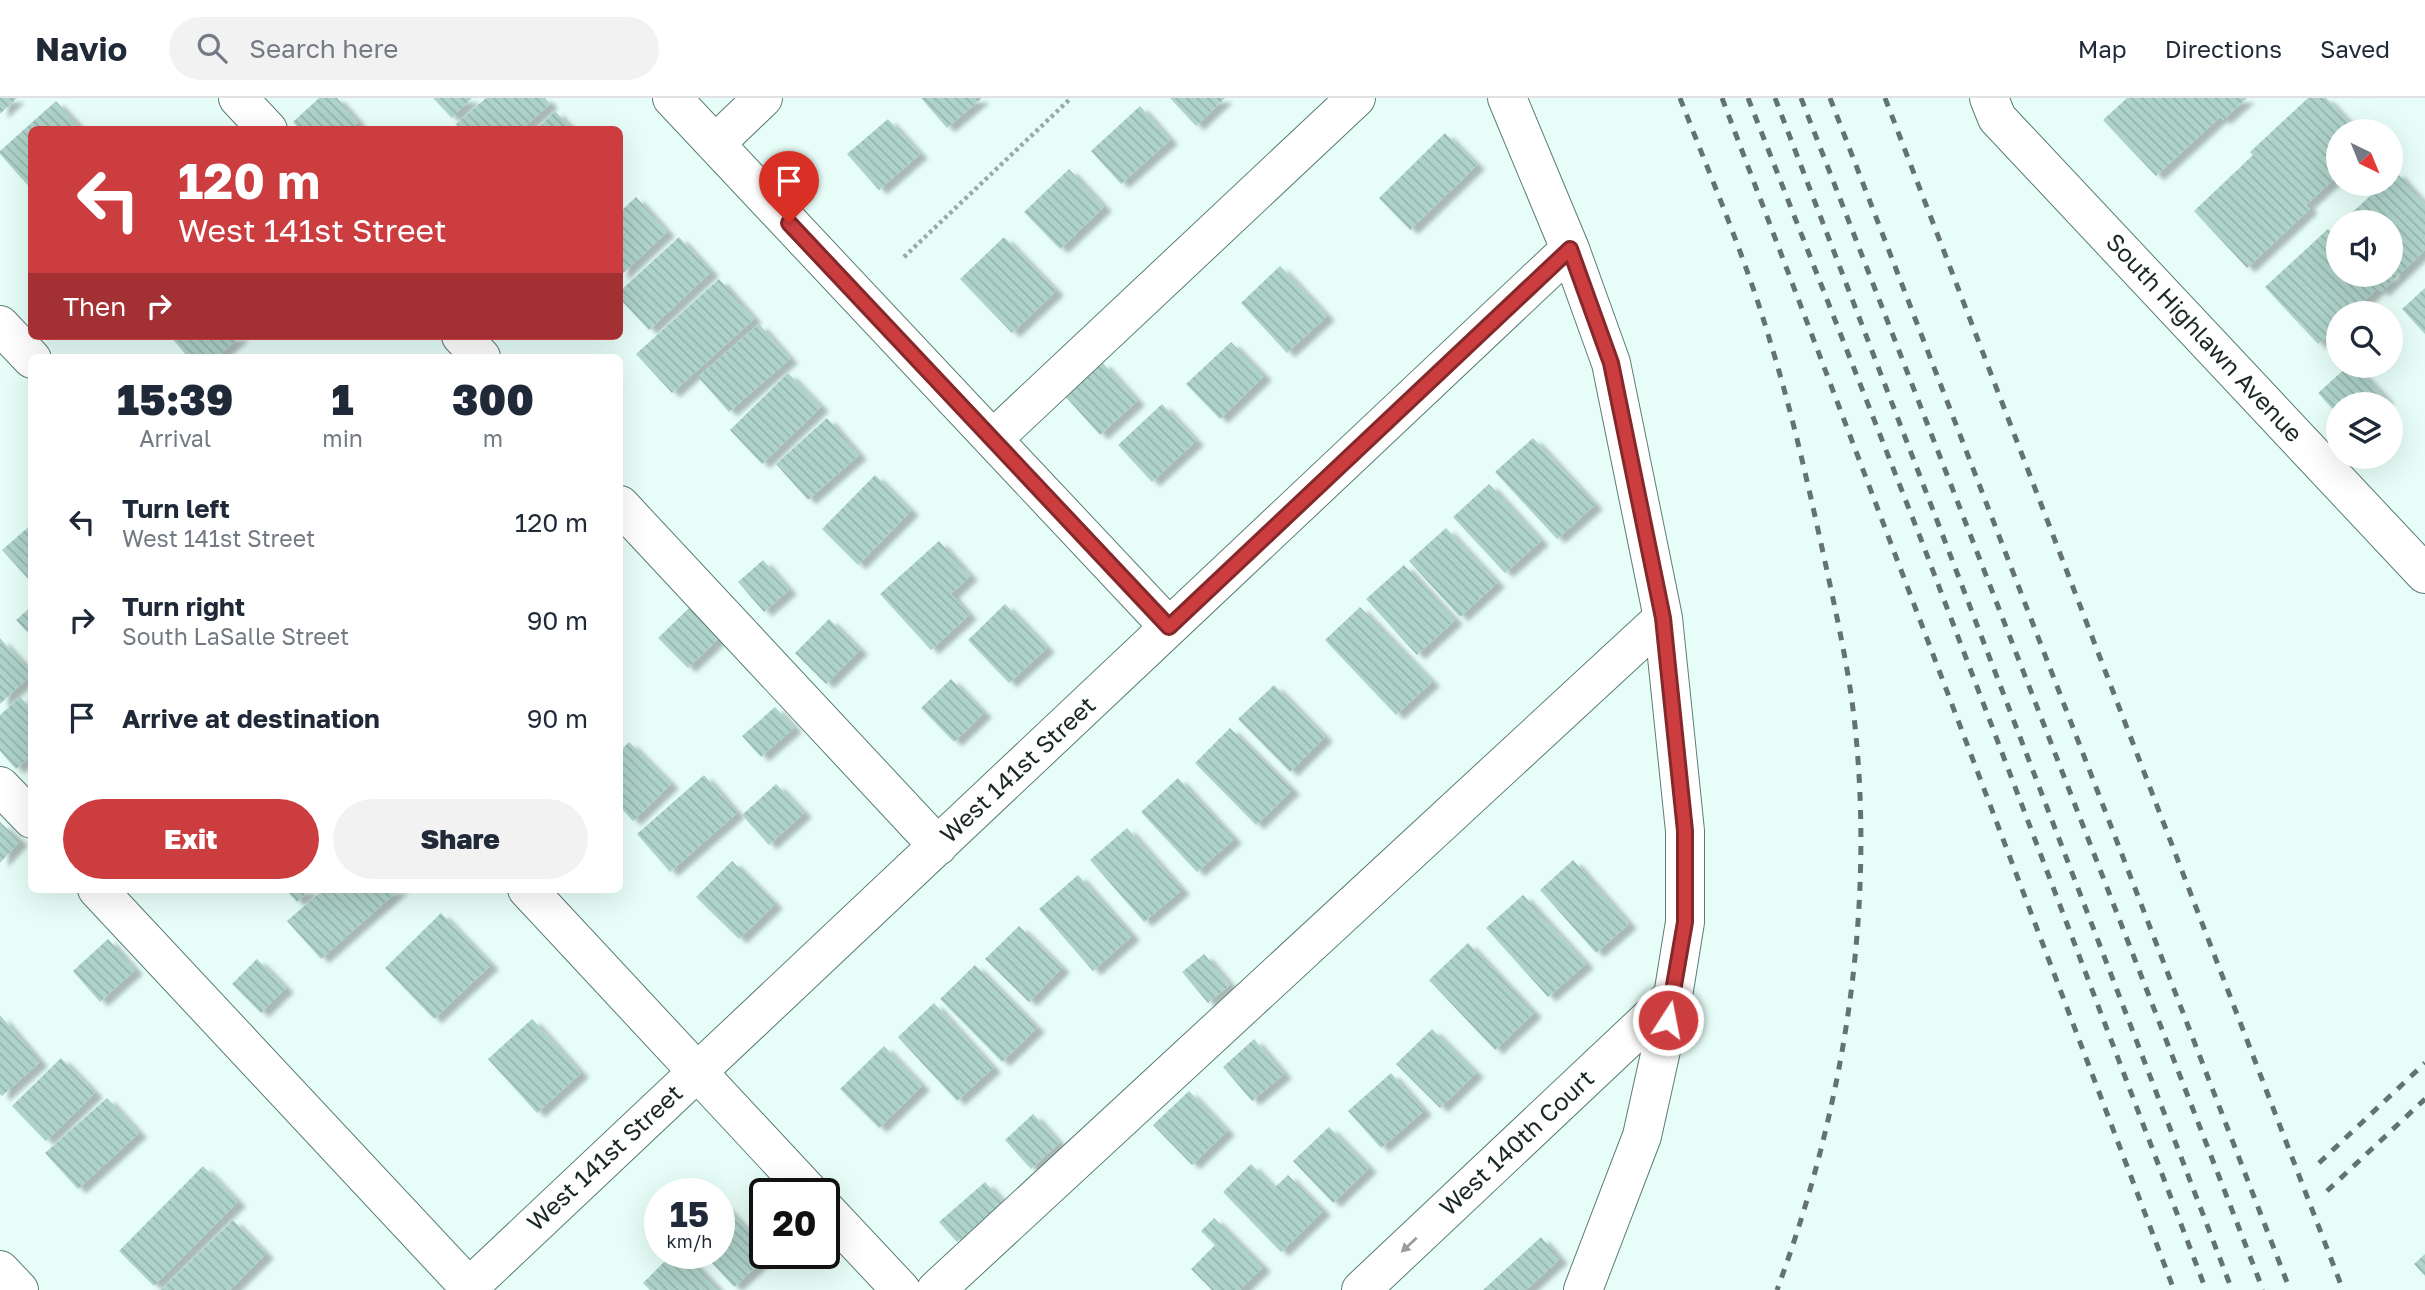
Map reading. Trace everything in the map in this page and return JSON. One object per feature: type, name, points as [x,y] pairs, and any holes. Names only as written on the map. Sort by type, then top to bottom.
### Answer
[{"type":"street","points":[[238,98],[264,126]]},
{"type":"street","points":[[672,98],[1169,627]]},
{"type":"street","points":[[715,144],[763,98]]},
{"type":"street","points":[[993,439],[1356,98]]},
{"type":"street","points":[[1507,98],[1570,249],[1611,363],[1663,618],[1685,831],[1685,922],[1673,996],[1642,1136],[1583,1290]]},
{"type":"street","name":"South Highlawn Avenue","points":[[1989,98],[1997,118],[2425,574]]},
{"type":"street","name":"West 141st Street","points":[[467,1288],[1570,249]]},
{"type":"street","points":[[0,325],[28,355]]},
{"type":"street","points":[[465,340],[478,354]]},
{"type":"street","points":[[623,508],[938,846]]},
{"type":"street","points":[[936,1290],[1663,618]]},
{"type":"street","points":[[0,786],[28,815]]},
{"type":"street","points":[[101,893],[467,1288]]},
{"type":"street","points":[[531,893],[796,1178]]},
{"type":"street","name":"West 140th Court","points":[[1361,1290],[1673,996]]},
{"type":"street","points":[[840,1225],[901,1290]]},
{"type":"street","points":[[0,1270],[19,1290]]},
{"type":"path","points":[[904,257],[1072,98]]},
{"type":"building","points":[[0,98],[17,98],[0,114]]},
{"type":"building","points":[[319,98],[337,98],[358,122],[354,126],[296,126],[293,122]]},
{"type":"building","points":[[433,98],[472,98],[452,118]]},
{"type":"building","points":[[486,98],[545,98],[550,104],[525,126],[456,124]]},
{"type":"building","points":[[921,98],[982,98],[947,128]]},
{"type":"building","points":[[1170,98],[1225,98],[1196,126]]},
{"type":"building","points":[[2127,98],[2247,98],[2223,120],[2220,117],[2156,176],[2103,120]]},
{"type":"building","points":[[2308,98],[2326,98],[2346,119],[2326,119],[2326,186],[2306,205],[2310,209],[2247,268],[2194,211],[2253,155],[2250,152]]},
{"type":"building","points":[[56,101],[78,126],[28,126]]},
{"type":"building","points":[[1140,106],[1170,140],[1121,184],[1091,151]]},
{"type":"building","points":[[555,111],[569,126],[540,126]]},
{"type":"building","points":[[888,119],[920,154],[879,190],[847,154]]},
{"type":"building","points":[[28,126],[28,186],[0,154],[0,151]]},
{"type":"building","points":[[1445,133],[1477,165],[1410,230],[1379,198]]},
{"type":"building","points":[[1069,169],[1104,207],[1060,249],[1024,212]]},
{"type":"building","points":[[2403,180],[2425,204],[2425,250],[2403,271],[2403,210],[2355,210],[2370,196],[2403,196]]},
{"type":"building","points":[[636,197],[667,232],[623,273],[623,209]]},
{"type":"building","points":[[2326,231],[2326,287],[2386,287],[2381,292],[2378,288],[2364,301],[2326,301],[2326,337],[2318,344],[2265,287]]},
{"type":"building","points":[[679,237],[711,272],[649,330],[623,302],[623,288]]},
{"type":"building","points":[[1004,237],[1056,291],[1012,333],[960,279]]},
{"type":"building","points":[[1280,266],[1327,316],[1287,353],[1241,303]]},
{"type":"building","points":[[719,279],[754,319],[672,393],[636,354]]},
{"type":"building","points":[[2425,288],[2425,334],[2403,310]]},
{"type":"building","points":[[759,324],[790,359],[729,412],[698,377]]},
{"type":"building","points":[[173,340],[236,340],[220,354],[185,354]]},
{"type":"building","points":[[1231,342],[1264,376],[1220,419],[1186,384]]},
{"type":"building","points":[[1102,362],[1137,401],[1100,435],[1065,396]]},
{"type":"building","points":[[788,373],[821,407],[762,464],[730,430]]},
{"type":"building","points":[[2335,378],[2366,378],[2379,392],[2326,392],[2326,402],[2318,393]]},
{"type":"building","points":[[1162,404],[1196,441],[1152,482],[1118,445]]},
{"type":"building","points":[[827,418],[859,455],[808,500],[776,464]]},
{"type":"building","points":[[1533,438],[1595,505],[1557,539],[1495,472]]},
{"type":"building","points":[[875,475],[911,511],[858,565],[822,529]]},
{"type":"building","points":[[1489,484],[1541,541],[1505,573],[1453,517]]},
{"type":"building","points":[[28,527],[28,579],[2,550]]},
{"type":"building","points":[[1446,528],[1497,583],[1460,617],[1409,561]]},
{"type":"building","points":[[939,541],[970,576],[951,594],[969,615],[931,650],[880,594]]},
{"type":"building","points":[[763,560],[789,590],[764,612],[738,582]]},
{"type":"building","points":[[1404,565],[1455,620],[1417,655],[1366,599]]},
{"type":"building","points":[[1005,604],[1047,648],[1009,683],[968,640]]},
{"type":"building","points":[[1360,607],[1432,682],[1396,715],[1325,640]]},
{"type":"building","points":[[689,608],[719,638],[688,668],[658,638]]},
{"type":"building","points":[[28,610],[28,633],[16,620]]},
{"type":"building","points":[[829,619],[860,650],[826,684],[795,653]]},
{"type":"building","points":[[0,638],[28,670],[28,678],[0,704]]},
{"type":"building","points":[[951,679],[984,713],[954,742],[921,708]]},
{"type":"building","points":[[1274,685],[1325,737],[1290,772],[1238,719]]},
{"type":"building","points":[[20,697],[28,706],[28,758],[16,769],[0,751],[0,715]]},
{"type":"building","points":[[775,707],[794,728],[761,757],[742,736]]},
{"type":"building","points":[[1230,728],[1292,790],[1256,825],[1195,763]]},
{"type":"building","points":[[629,742],[671,784],[633,821],[623,810],[623,748]]},
{"type":"building","points":[[704,775],[737,813],[670,872],[637,834]]},
{"type":"building","points":[[1178,778],[1234,839],[1197,872],[1141,812]]},
{"type":"building","points":[[776,784],[804,813],[769,845],[742,815]]},
{"type":"building","points":[[0,822],[20,841],[0,863]]},
{"type":"building","points":[[1127,828],[1182,890],[1144,922],[1090,860]]},
{"type":"building","points":[[1573,860],[1629,924],[1596,953],[1540,890]]},
{"type":"building","points":[[732,861],[775,904],[739,939],[696,897]]},
{"type":"building","points":[[1078,875],[1132,936],[1093,971],[1039,909]]},
{"type":"building","points":[[289,893],[307,893],[297,902]]},
{"type":"building","points":[[319,893],[395,893],[321,959],[287,921]]},
{"type":"building","points":[[1523,895],[1586,964],[1548,997],[1486,928]]},
{"type":"building","points":[[441,913],[491,965],[434,1019],[385,968]]},
{"type":"building","points":[[1019,926],[1062,968],[1029,1002],[985,959]]},
{"type":"building","points":[[108,939],[135,970],[100,1002],[73,971]]},
{"type":"building","points":[[1468,943],[1534,1013],[1495,1050],[1429,980]]},
{"type":"building","points":[[1204,954],[1230,985],[1208,1003],[1182,972]]},
{"type":"building","points":[[257,959],[286,988],[261,1013],[232,984]]},
{"type":"building","points":[[975,965],[1037,1028],[1002,1062],[940,999]]},
{"type":"building","points":[[934,1003],[993,1068],[957,1101],[898,1037]]},
{"type":"building","points":[[0,1015],[40,1062],[2,1096],[0,1094]]},
{"type":"building","points":[[532,1019],[581,1073],[537,1113],[488,1059]]},
{"type":"building","points":[[1432,1029],[1476,1073],[1440,1108],[1396,1064]]},
{"type":"building","points":[[1254,1039],[1284,1074],[1252,1101],[1223,1067]]},
{"type":"building","points":[[884,1046],[922,1086],[879,1128],[840,1089]]},
{"type":"building","points":[[61,1058],[95,1093],[46,1141],[12,1106]]},
{"type":"building","points":[[1391,1073],[1424,1111],[1381,1148],[1348,1111]]},
{"type":"building","points":[[1189,1091],[1227,1131],[1192,1165],[1153,1125]]},
{"type":"building","points":[[107,1098],[139,1133],[78,1189],[45,1153]]},
{"type":"building","points":[[1033,1114],[1059,1143],[1031,1169],[1005,1140]]},
{"type":"building","points":[[1329,1127],[1369,1168],[1333,1203],[1293,1161]]},
{"type":"building","points":[[1251,1164],[1274,1188],[1288,1175],[1323,1211],[1281,1252],[1223,1192]]},
{"type":"building","points":[[203,1166],[238,1202],[154,1286],[119,1251]]},
{"type":"building","points":[[985,1182],[1003,1202],[957,1242],[939,1222]]},
{"type":"building","points":[[735,1217],[749,1232],[749,1269],[754,1269],[734,1287],[718,1269],[735,1269]]},
{"type":"building","points":[[1214,1218],[1263,1267],[1240,1290],[1212,1290],[1191,1269],[1215,1245],[1201,1231]]},
{"type":"building","points":[[233,1220],[266,1254],[230,1290],[161,1290]]},
{"type":"building","points":[[1541,1237],[1560,1259],[1526,1290],[1483,1290]]},
{"type":"building","points":[[2425,1254],[2425,1276],[2414,1264]]},
{"type":"building","points":[[657,1269],[699,1269],[719,1290],[650,1290],[643,1283]]},
{"type":"railway","points":[[1680,98],[1750,280],[1785,394],[1838,620],[1855,726],[1861,869],[1857,941],[1848,1012],[1820,1154],[1777,1290]]},
{"type":"railway","points":[[1722,98],[2174,1290]]},
{"type":"railway","points":[[1748,98],[1922,542],[2206,1290]]},
{"type":"railway","points":[[1775,98],[2232,1290]]},
{"type":"railway","points":[[1801,98],[2263,1290]]},
{"type":"railway","points":[[1830,98],[2290,1290]]},
{"type":"railway","points":[[1885,98],[2343,1290]]},
{"type":"railway","points":[[2319,1163],[2425,1063]]},
{"type":"railway","points":[[2327,1191],[2425,1099]]},
{"type":"route","points":[[789,223],[1169,627],[1570,249],[1611,363],[1663,618],[1685,831],[1685,922],[1668,1020]]}]
